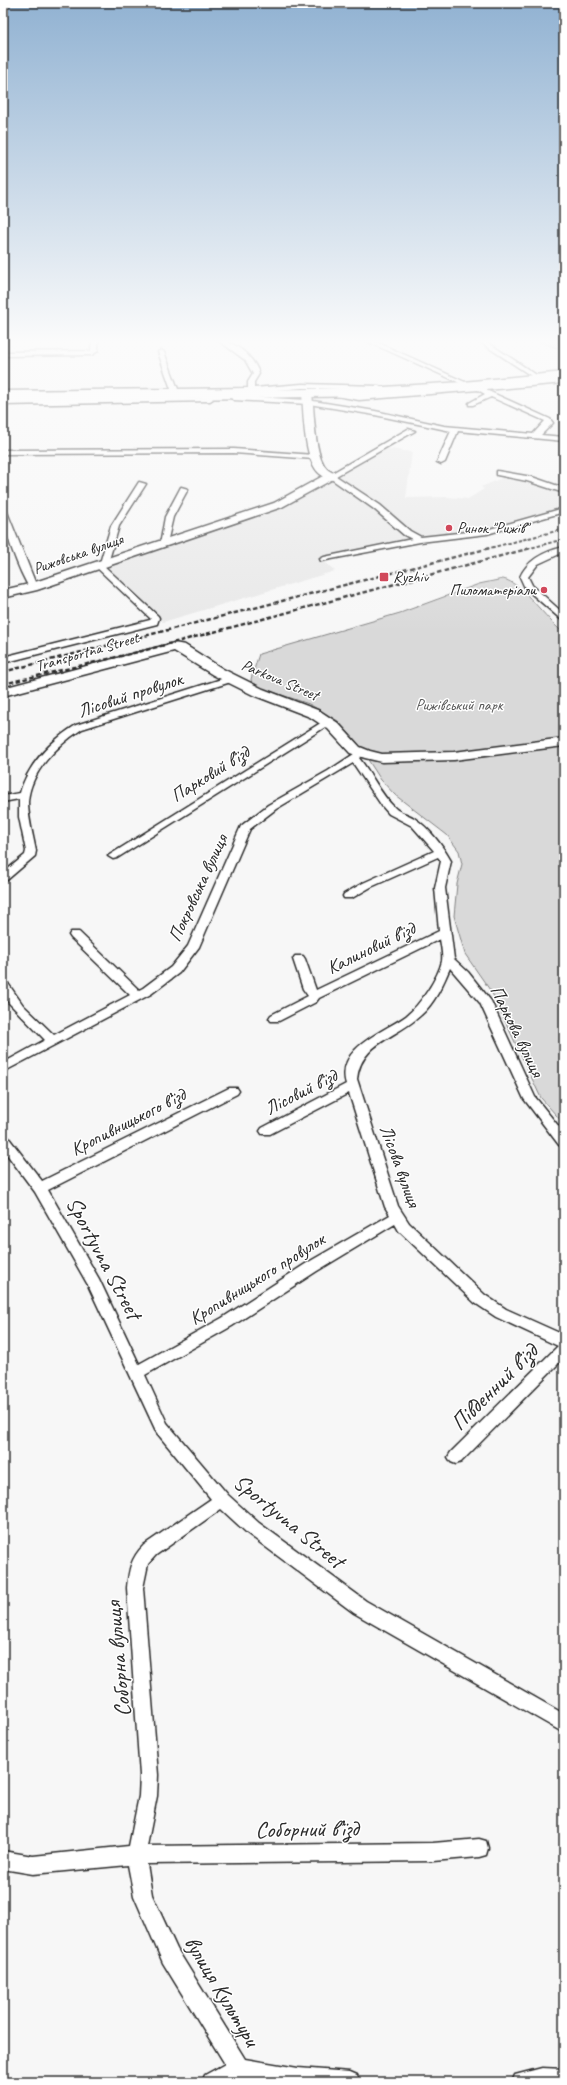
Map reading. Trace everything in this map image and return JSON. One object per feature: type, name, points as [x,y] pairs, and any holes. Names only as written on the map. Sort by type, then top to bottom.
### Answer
[{"type":"street","points":[[312,437],[314,456],[322,471],[377,507],[407,534],[420,540],[425,541],[487,532],[564,510]]},
{"type":"street","name":"Рижовська вулиця","points":[[3,594],[33,587],[278,505],[400,437]]},
{"type":"street","points":[[441,462],[452,437]]},
{"type":"street","points":[[539,437],[564,439]]},
{"type":"street","points":[[3,452],[234,451],[314,456]]},
{"type":"street","points":[[500,473],[529,479],[564,491]]},
{"type":"street","points":[[101,564],[115,526],[142,484]]},
{"type":"street","points":[[163,543],[169,517],[184,489]]},
{"type":"street","points":[[3,512],[26,575],[33,587]]},
{"type":"street","points":[[324,559],[420,540]]},
{"type":"street","points":[[564,549],[550,554],[534,564],[526,573],[525,580],[564,619]]},
{"type":"street","name":"Transportna Street","points":[[3,660],[154,622],[155,618],[101,564]]},
{"type":"street","name":"Transportna Street","points":[[3,692],[166,648],[180,648]]},
{"type":"street","name":"Parkova Street","points":[[180,648],[231,679],[275,700],[315,714],[327,722],[357,755],[361,765],[380,797],[392,811],[409,820],[423,831],[441,852]]},
{"type":"street","name":"Лісовий провулок","points":[[24,795],[44,758],[63,738],[79,727],[231,679]]},
{"type":"street","name":"Парковий в’їзд","points":[[113,856],[327,722]]},
{"type":"street","points":[[357,755],[382,758],[454,756],[564,742]]},
{"type":"street","name":"Покровська вулиця","points":[[3,1068],[138,996],[175,970],[193,947],[245,828],[259,815],[357,755]]},
{"type":"street","points":[[3,799],[24,795],[24,810],[31,853],[26,861],[3,878]]},
{"type":"street","points":[[348,896],[367,885],[441,852],[446,861],[440,888],[448,960]]},
{"type":"street","name":"Калиновий в’їзд","points":[[275,1018],[312,999],[314,996],[444,933]]},
{"type":"street","points":[[75,935],[138,996]]},
{"type":"street","name":"Калиновий в’їзд","points":[[299,959],[309,989],[314,996]]},
{"type":"street","name":"Лісова вулиця","points":[[448,960],[439,981],[418,1012],[358,1054],[351,1073],[353,1086],[397,1217],[404,1227],[480,1299],[501,1313],[564,1342]]},
{"type":"street","name":"Паркова вулиця","points":[[448,960],[464,975],[485,1001],[530,1099],[564,1142]]},
{"type":"street","points":[[3,985],[9,996],[22,1011],[53,1042]]},
{"type":"street","name":"Лісовий в’їзд","points":[[266,1131],[353,1086]]},
{"type":"street","name":"Кропивницького в’їзд","points":[[40,1188],[234,1091]]},
{"type":"street","name":"Sportyvna Street","points":[[6,1150],[40,1188],[94,1283],[162,1428],[222,1500],[253,1528],[360,1607],[564,1724]]},
{"type":"street","name":"Кропивницького провулок","points":[[137,1372],[227,1322],[312,1267],[397,1217]]},
{"type":"street","name":"Південний в’їзд","points":[[456,1457],[564,1348]]},
{"type":"street","name":"Соборна вулиця","points":[[136,1855],[148,1796],[149,1775],[148,1748],[136,1621],[135,1588],[137,1571],[141,1559],[150,1550],[222,1500]]},
{"type":"street","name":"Соборний в’їзд","points":[[3,1860],[33,1866],[136,1855],[432,1852],[479,1848]]},
{"type":"street","name":"вулиця Культури","points":[[136,1855],[144,1896],[170,1956],[243,2075],[350,2082]]},
{"type":"street","points":[[212,2082],[243,2075]]},
{"type":"street","points":[[522,2082],[542,2078],[564,2079]]},
{"type":"shaded area","points":[[383,448],[412,452],[406,498],[448,497],[468,499],[484,489],[481,487],[507,476],[564,492],[564,508],[505,526],[380,548],[324,561],[335,571],[163,622],[106,565],[283,506]]},
{"type":"green space","name":"Рижівський парк","points":[[503,579],[511,582],[526,594],[564,633],[564,1124],[541,1098],[492,993],[465,954],[454,916],[457,884],[462,864],[459,851],[447,835],[395,795],[381,780],[356,741],[338,721],[309,704],[252,685],[251,679],[259,654],[400,613],[479,584]]},
{"type":"railway","points":[[486,549],[564,529]]},
{"type":"railway","points":[[527,549],[564,539]]},
{"type":"railway","points":[[3,672],[490,548]]},
{"type":"railway","points":[[3,684],[142,651],[531,548]]},
{"type":"place","name":"Ринок \"Рижів\"","points":[[449,528]]},
{"type":"place","name":"Ryzhiv","points":[[384,577]]},
{"type":"place","name":"Пиломатеріали","points":[[544,590]]}]
